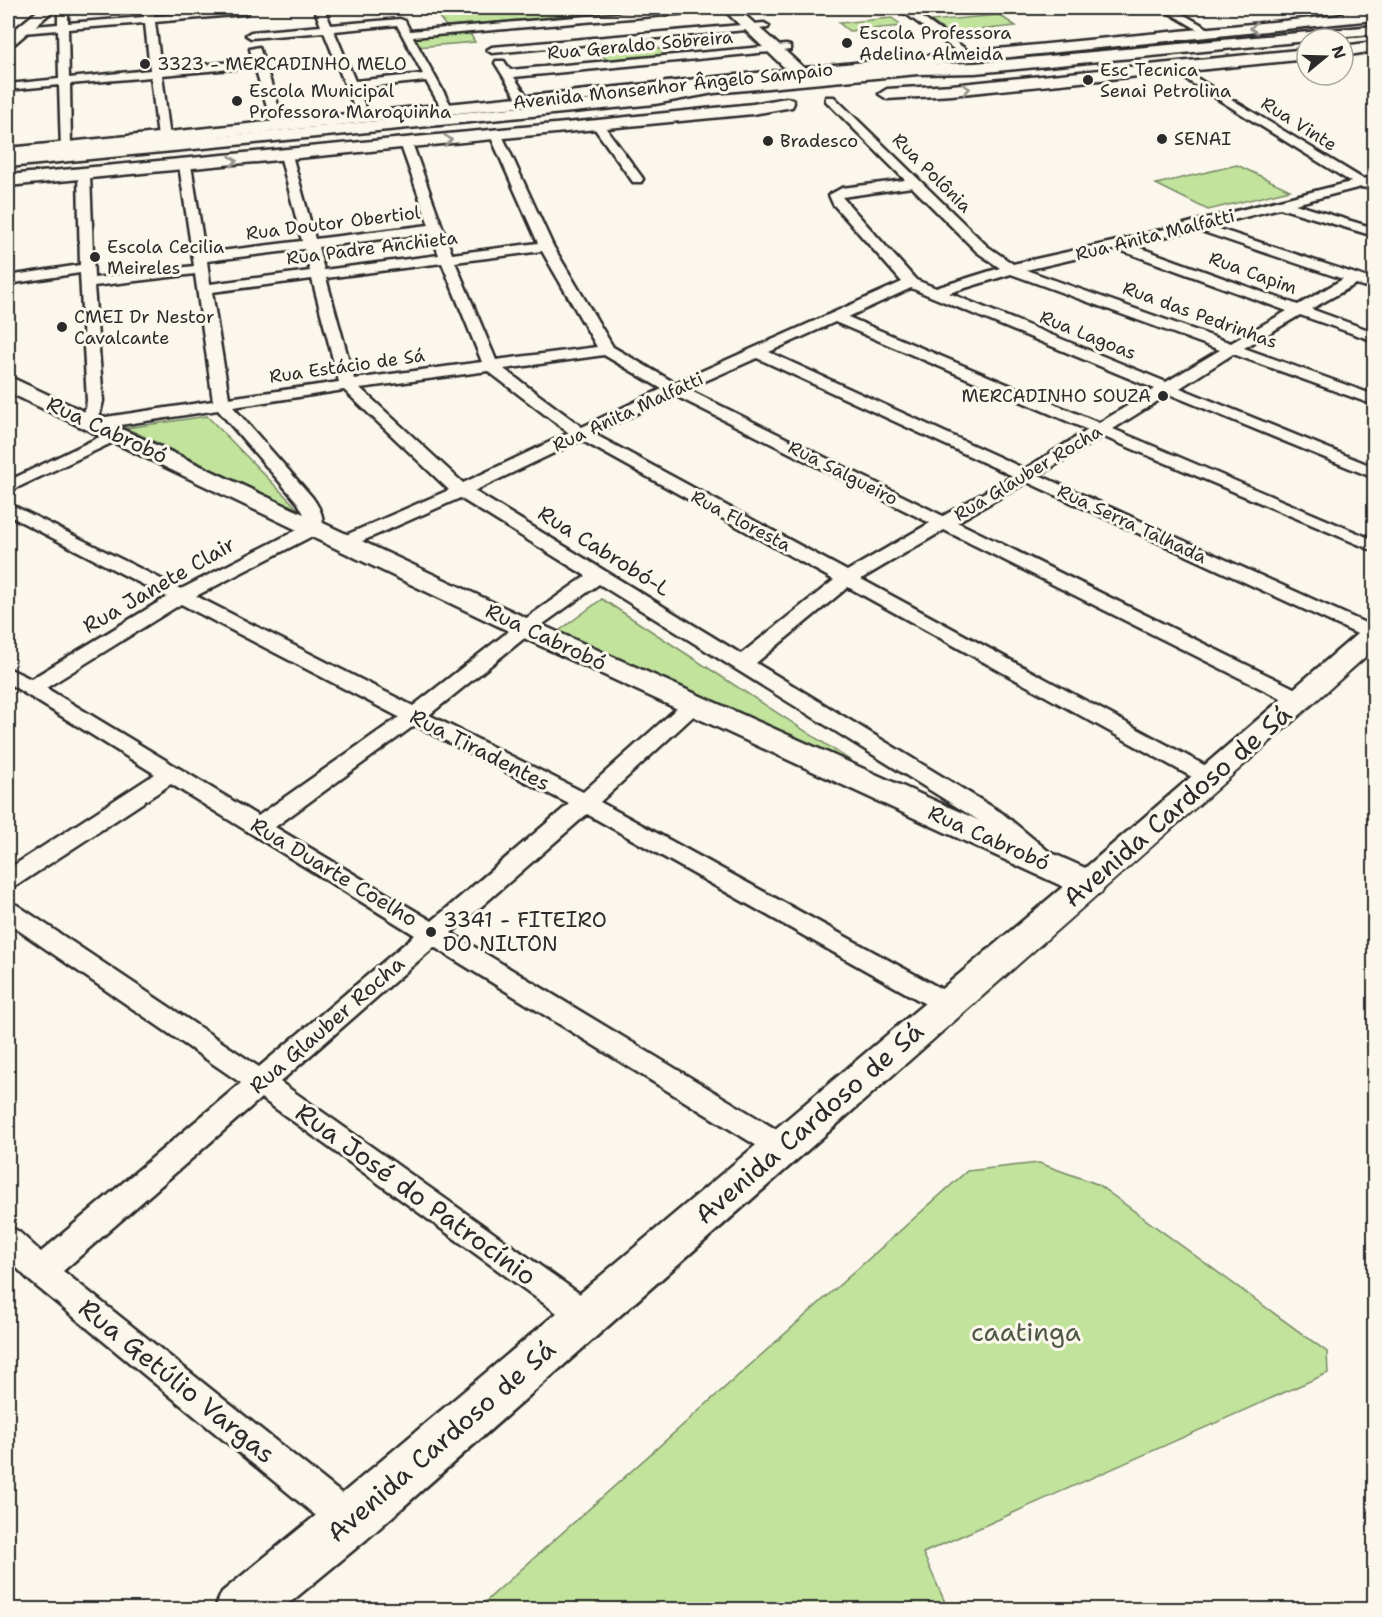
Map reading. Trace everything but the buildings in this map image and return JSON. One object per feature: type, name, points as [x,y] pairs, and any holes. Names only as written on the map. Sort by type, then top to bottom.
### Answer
[{"type":"main road","points":[[8,42],[31,8]]},
{"type":"main road","points":[[15,29],[49,8]]},
{"type":"main road","points":[[729,8],[758,27],[809,76]]},
{"type":"main road","points":[[744,8],[758,27]]},
{"type":"main road","name":"Avenida Monsenhor Ângelo Sampaio","points":[[8,162],[655,99],[714,88],[970,56],[1367,16]]},
{"type":"main road","name":"Avenida Monsenhor Ângelo Sampaio","points":[[8,153],[608,93],[809,76],[1011,65],[1374,30]]},
{"type":"main road","points":[[1355,41],[1374,44]]},
{"type":"main road","points":[[1355,47],[1374,44]]},
{"type":"main road","points":[[1295,45],[946,78],[881,95],[1175,69],[1295,55]]},
{"type":"main road","points":[[1011,65],[1074,46]]},
{"type":"main road","points":[[883,72],[907,78],[912,86]]},
{"type":"main road","points":[[747,85],[737,90],[736,94],[758,103]]},
{"type":"main road","points":[[608,93],[714,88]]},
{"type":"main road","name":"Avenida Monsenhor Ângelo Sampaio","points":[[8,176],[96,161],[704,102],[797,102],[853,97]]},
{"type":"main road","name":"Avenida Monsenhor Ângelo Sampaio","points":[[8,181],[753,110],[797,102]]},
{"type":"main road","points":[[302,124],[334,130]]},
{"type":"main road","points":[[314,139],[399,144]]},
{"type":"main road","name":"Rua Cabrobó","points":[[8,383],[525,628],[1089,884]]},
{"type":"main road","name":"Avenida Cardoso de Sá","points":[[240,1610],[349,1521],[1089,884],[1374,634]]},
{"type":"street","points":[[63,8],[65,147]]},
{"type":"street","points":[[318,8],[364,117]]},
{"type":"street","points":[[392,8],[408,34],[420,46],[430,77],[447,109]]},
{"type":"street","points":[[577,8],[585,19]]},
{"type":"street","points":[[408,34],[585,19],[658,10],[712,8]]},
{"type":"street","points":[[903,8],[970,56]]},
{"type":"street","points":[[1166,8],[1211,33]]},
{"type":"street","points":[[1340,8],[1367,16]]},
{"type":"street","points":[[15,29],[64,27],[149,13],[328,28],[400,22]]},
{"type":"street","points":[[149,13],[164,138]]},
{"type":"street","points":[[247,20],[258,63],[279,126]]},
{"type":"street","points":[[492,50],[594,54],[663,47],[758,27]]},
{"type":"street","points":[[475,28],[492,50],[524,101]]},
{"type":"street","name":"Rua Geraldo Sobreira","points":[[507,74],[594,54],[663,47],[781,48]]},
{"type":"street","points":[[8,87],[258,63]]},
{"type":"street","name":"Rua Vinte","points":[[1175,69],[1360,183],[1374,187]]},
{"type":"street","points":[[351,85],[430,77]]},
{"type":"street","name":"Rua Polônia","points":[[830,99],[982,249],[1011,269]]},
{"type":"street","points":[[598,125],[637,179]]},
{"type":"street","name":"Rua Salgueiro","points":[[496,135],[546,246],[607,350],[674,389],[1299,699]]},
{"type":"street","points":[[399,144],[436,228],[491,366]]},
{"type":"street","points":[[286,155],[348,385]]},
{"type":"street","points":[[185,165],[222,405],[306,501],[313,514],[314,528]]},
{"type":"street","points":[[84,175],[87,276],[95,401],[100,427]]},
{"type":"street","name":"Rua Anita Malfatti","points":[[936,293],[1011,269],[1118,245],[1374,180]]},
{"type":"street","name":"Rua Lagoas","points":[[914,183],[852,190],[838,193],[835,197],[911,283],[1374,473]]},
{"type":"street","points":[[1281,203],[1374,232]]},
{"type":"street","points":[[1195,225],[1374,285]]},
{"type":"street","name":"Rua Doutor Obertiol","points":[[8,280],[87,276],[200,263],[310,244],[436,228]]},
{"type":"street","name":"Rua Capim","points":[[1118,245],[1374,337]]},
{"type":"street","name":"Rua Padre Anchieta","points":[[203,289],[546,246]]},
{"type":"street","name":"Rua das Pedrinhas","points":[[1011,269],[1374,400]]},
{"type":"street","name":"Rua Glauber Rocha","points":[[742,663],[848,578],[1027,476],[1233,348],[1355,278]]},
{"type":"street","name":"Rua Anita Malfatti","points":[[345,542],[460,491],[674,389],[838,318],[911,283]]},
{"type":"street","points":[[838,318],[1374,546]]},
{"type":"street","name":"Rua Estácio de Sá","points":[[8,487],[100,427],[348,385],[607,350]]},
{"type":"street","name":"Rua Serra Talhada","points":[[759,352],[1374,634]]},
{"type":"street","name":"Rua Floresta","points":[[491,366],[580,433],[1209,777]]},
{"type":"street","name":"Rua Cabrobó-L","points":[[348,385],[460,491],[994,819],[1050,866]]},
{"type":"street","name":"Rua Tiradentes","points":[[8,508],[585,803],[947,1004]]},
{"type":"street","name":"Rua Janete Clair","points":[[31,688],[180,597],[314,528]]},
{"type":"street","points":[[259,827],[414,716],[525,628],[598,576]]},
{"type":"street","name":"Rua Duarte Coelho","points":[[8,674],[782,1147]]},
{"type":"street","name":"Rua Glauber Rocha","points":[[42,1271],[585,803],[693,705]]},
{"type":"street","points":[[8,880],[170,774]]},
{"type":"street","name":"Rua José do Patrocínio","points":[[8,911],[260,1082],[586,1316]]},
{"type":"street","name":"Rua Getúlio Vargas","points":[[8,1240],[42,1271],[349,1521]]},
{"type":"green space","points":[[559,8],[567,16],[446,26],[437,15]]},
{"type":"green space","points":[[999,15],[1016,26],[948,33],[931,21]]},
{"type":"green space","points":[[892,18],[903,26],[849,31],[839,23]]},
{"type":"green space","points":[[468,30],[475,42],[416,47],[410,35]]},
{"type":"green space","points":[[651,41],[667,56],[607,62],[597,46]]},
{"type":"green space","points":[[1237,165],[1290,190],[1208,210],[1156,184]]},
{"type":"green space","points":[[207,416],[300,511],[126,428]]},
{"type":"green space","points":[[602,599],[919,805],[556,633]]},
{"type":"green space","name":"caatinga","points":[[1039,1163],[1097,1184],[1327,1352],[1328,1373],[923,1553],[948,1609],[477,1609],[967,1171]]},
{"type":"place","name":"Escola Professora Adelina Almeida","points":[[847,43]]},
{"type":"place","name":"3323 - MERCADINHO MELO","points":[[145,64]]},
{"type":"place","name":"Esc Tecnica Senai Petrolina","points":[[1088,80]]},
{"type":"place","name":"Escola Municipal Professora Maroquinha","points":[[237,101]]},
{"type":"place","name":"SENAI","points":[[1162,139]]},
{"type":"place","name":"Bradesco","points":[[768,141]]},
{"type":"place","name":"Escola Cecilia Meireles","points":[[95,257]]},
{"type":"place","name":"CMEI Dr Nestor Cavalcante","points":[[62,327]]},
{"type":"place","name":"MERCADINHO SOUZA","points":[[1163,396]]},
{"type":"place","name":"3341 - FITEIRO DO NILTON","points":[[431,932]]}]
